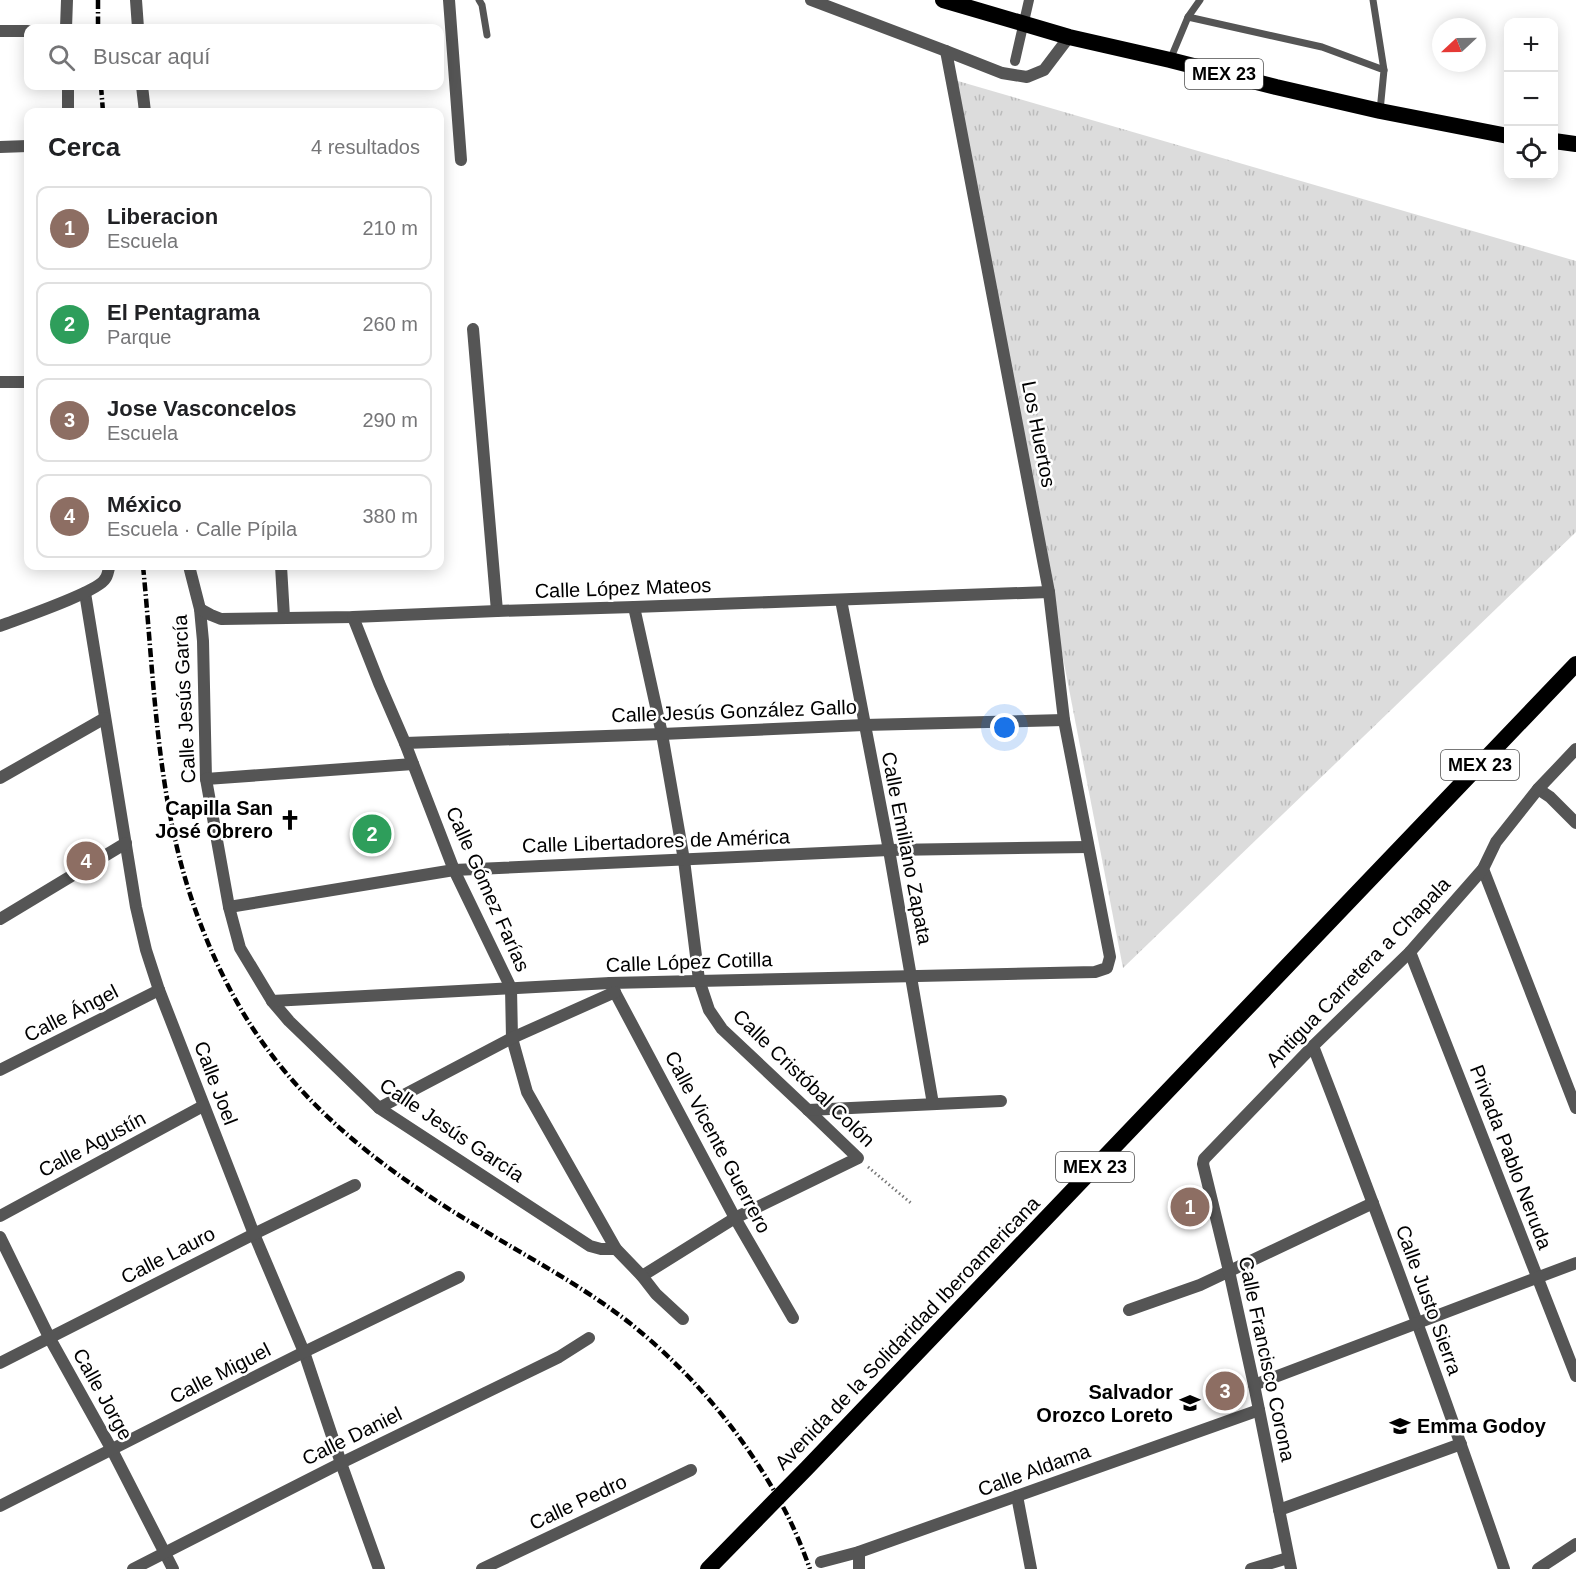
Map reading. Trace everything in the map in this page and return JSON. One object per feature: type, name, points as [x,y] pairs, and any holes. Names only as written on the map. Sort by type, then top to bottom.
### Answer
[{"type":"highway","name":"MEX 23","points":[[944,0],[1069,37],[1276,87],[1380,111],[1504,135]]},
{"type":"highway","points":[[1558,142],[1576,144]]},
{"type":"highway","name":"Avenida de la Solidaridad Iberoamericana","points":[[708,1569],[1576,664]]},
{"type":"street","points":[[66,24],[67,0]]},
{"type":"street","points":[[136,0],[138,24]]},
{"type":"street","points":[[450,0],[461,160]]},
{"type":"street","points":[[811,0],[1002,73],[1027,78],[1044,70],[1069,37]]},
{"type":"street","points":[[1015,61],[1029,0]]},
{"type":"street","points":[[0,31],[24,31]]},
{"type":"street","name":"Los Huertos","points":[[946,51],[1049,592],[1064,720],[1110,957],[1107,968]]},
{"type":"street","points":[[68,90],[68,108]]},
{"type":"street","points":[[142,90],[145,108]]},
{"type":"street","points":[[0,147],[24,146]]},
{"type":"street","points":[[473,329],[497,611]]},
{"type":"street","points":[[0,382],[24,382]]},
{"type":"street","points":[[0,626],[85,593],[99,585],[105,579],[108,570]]},
{"type":"street","name":"Calle Jesús García","points":[[190,570],[200,609],[203,641],[206,779],[228,907],[240,948],[272,1001],[289,1021],[379,1108],[590,1246],[616,1249]]},
{"type":"street","points":[[281,570],[284,618]]},
{"type":"street","name":"Calle López Mateos","points":[[200,609],[221,619],[353,617],[1049,592]]},
{"type":"street","name":"Calle Joel","points":[[85,593],[146,950],[159,990],[254,1234],[304,1352],[379,1569]]},
{"type":"street","name":"Calle Emiliano Zapata","points":[[841,600],[889,850],[933,1104]]},
{"type":"street","name":"Calle Cristóbal Colón","points":[[634,608],[662,734],[684,860],[699,980],[709,1010],[722,1029],[858,1158]]},
{"type":"street","name":"Calle Gómez Farías","points":[[353,617],[454,870],[511,988],[512,1038],[527,1092],[616,1249],[656,1294],[683,1319]]},
{"type":"street","points":[[0,778],[105,718]]},
{"type":"street","name":"Calle Jesús González Gallo","points":[[405,743],[864,725],[1064,720]]},
{"type":"street","name":"Antigua Carretera a Chapala","points":[[1203,1159],[1410,951],[1483,869],[1496,842],[1538,789],[1576,749]]},
{"type":"street","points":[[206,779],[413,764]]},
{"type":"street","points":[[1538,789],[1550,797],[1576,823]]},
{"type":"street","points":[[0,919],[126,843]]},
{"type":"street","name":"Calle Libertadores de América","points":[[228,907],[454,870],[889,850],[1088,847]]},
{"type":"street","points":[[1483,869],[1576,1108]]},
{"type":"street","name":"Privada Pablo Neruda","points":[[1410,951],[1576,1376]]},
{"type":"street","name":"Calle López Cotilla","points":[[272,1001],[511,988],[613,987],[699,980],[1095,972],[1107,968]]},
{"type":"street","points":[[379,1108],[613,987]]},
{"type":"street","name":"Calle Vicente Guerrero","points":[[613,987],[735,1218],[793,1318]]},
{"type":"street","name":"Calle Ángel","points":[[0,1070],[159,990]]},
{"type":"street","name":"Calle Justo Sierra","points":[[1313,1046],[1374,1203],[1504,1569]]},
{"type":"street","points":[[808,1110],[1001,1101]]},
{"type":"street","name":"Calle Agustín","points":[[0,1216],[204,1106]]},
{"type":"street","points":[[642,1276],[735,1218],[858,1158]]},
{"type":"street","name":"Calle Francisco Corona","points":[[1203,1159],[1254,1385],[1290,1564]]},
{"type":"street","name":"Calle Lauro","points":[[0,1363],[355,1185]]},
{"type":"street","points":[[1129,1310],[1200,1285],[1374,1203]]},
{"type":"street","name":"Calle Jorge","points":[[0,1237],[49,1337],[112,1450],[173,1569]]},
{"type":"street","points":[[1254,1385],[1576,1263]]},
{"type":"street","name":"Calle Miguel","points":[[0,1506],[304,1352],[459,1277]]},
{"type":"street","name":"Calle Daniel","points":[[133,1569],[341,1463],[559,1357],[589,1338]]},
{"type":"street","name":"Calle Aldama","points":[[821,1562],[859,1552],[1259,1410]]},
{"type":"street","points":[[1279,1510],[1461,1444]]},
{"type":"street","name":"Calle Pedro","points":[[482,1569],[691,1470]]},
{"type":"street","points":[[1017,1496],[1031,1569]]},
{"type":"street","points":[[1541,1568],[1576,1544]]},
{"type":"street","points":[[859,1552],[859,1569]]},
{"type":"street","points":[[1251,1569],[1290,1564]]},
{"type":"lane","points":[[479,0],[482,5],[487,35]]},
{"type":"lane","points":[[1170,60],[1188,17],[1200,0]]},
{"type":"lane","points":[[1373,0],[1383,70],[1380,111]]},
{"type":"lane","points":[[1188,17],[1322,46],[1383,70]]},
{"type":"path","name":"Calle Cristóbal Colón","points":[[858,1158],[912,1204]]},
{"type":"green space","points":[[951,79],[1576,261],[1576,532],[1123,968]]},
{"type":"green space","points":[[373,814],[388,825],[380,844],[362,842],[357,824]]},
{"type":"railway","points":[[98,0],[98,24]]},
{"type":"railway","points":[[101,90],[103,108]]},
{"type":"railway","points":[[143,570],[158,737],[168,805],[180,861],[202,927],[220,970],[242,1011],[265,1046],[290,1078],[318,1107],[378,1160],[445,1207],[595,1298],[654,1343],[716,1407],[751,1454],[786,1513],[810,1569]]},
{"type":"place","name":"Capilla San José Obrero","points":[[290,820]]},
{"type":"place","name":"El Pentagrama","points":[[372,834]]},
{"type":"place","name":"México","points":[[86,861]]},
{"type":"place","name":"Liberacion","points":[[1190,1207]]},
{"type":"place","name":"Jose Vasconcelos","points":[[1225,1391]]},
{"type":"place","name":"Salvador Orozco Loreto","points":[[1190,1403]]},
{"type":"place","name":"Emma Godoy","points":[[1400,1426]]}]
